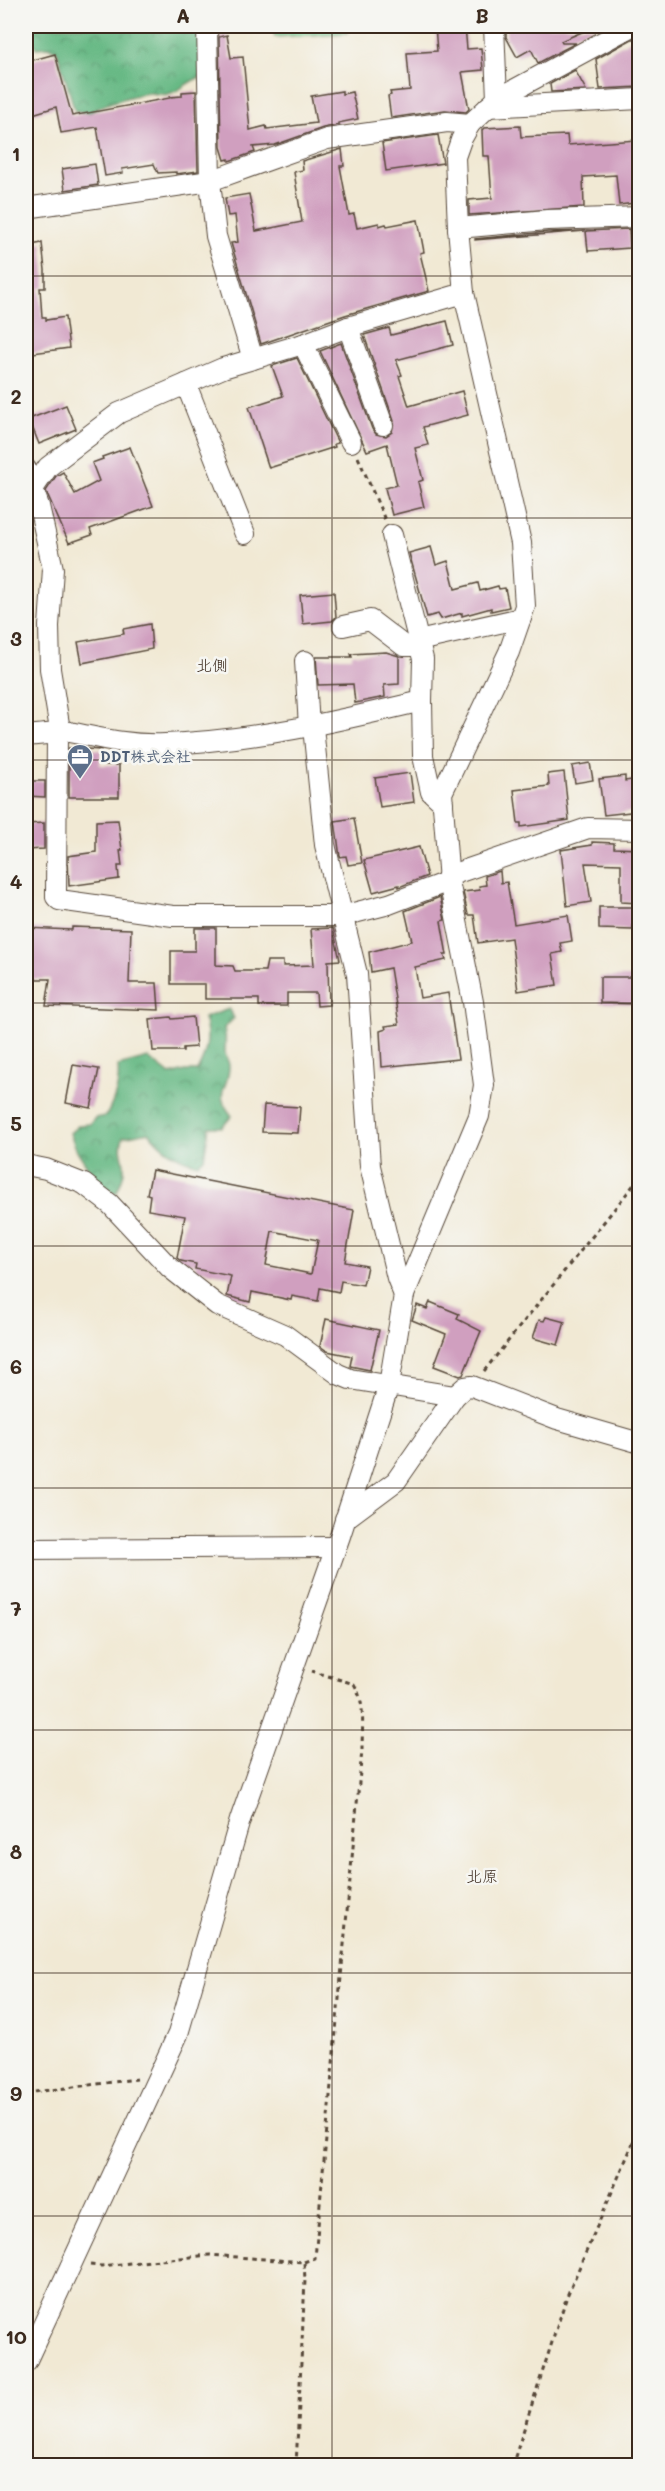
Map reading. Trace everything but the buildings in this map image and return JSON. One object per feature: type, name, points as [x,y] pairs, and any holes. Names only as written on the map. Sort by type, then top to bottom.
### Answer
[{"type":"street","points":[[207,26],[210,181],[216,236],[253,359]]},
{"type":"street","points":[[492,103],[494,26]]},
{"type":"street","points":[[26,2362],[33,2334],[71,2263],[160,2077],[178,2034],[240,1820],[336,1547],[389,1385],[404,1295],[480,1116],[484,1085],[473,1002],[448,879],[442,803],[444,785],[509,652],[525,606],[521,543],[464,293],[455,157],[460,140],[470,124],[492,103],[632,26]]},
{"type":"street","points":[[492,103],[639,99]]},
{"type":"street","points":[[26,208],[210,181],[327,140],[447,122],[470,124]]},
{"type":"street","points":[[458,228],[547,220],[639,217]]},
{"type":"street","points":[[464,293],[348,327],[303,344],[223,368],[119,413],[28,485],[51,552],[54,569],[49,626],[50,669],[58,732],[56,897],[59,900],[173,916],[342,916],[389,903],[588,828],[639,829]]},
{"type":"street","points":[[348,327],[383,425]]},
{"type":"street","points":[[303,344],[351,442]]},
{"type":"street","points":[[186,384],[245,534]]},
{"type":"street","points":[[392,535],[423,659],[423,756],[431,792],[442,803]]},
{"type":"street","points":[[344,626],[370,620],[404,646],[521,618]]},
{"type":"street","points":[[305,661],[325,845],[357,974],[370,1166],[397,1278],[404,1295]]},
{"type":"street","points":[[26,736],[58,732],[122,742],[164,744],[311,727],[422,701]]},
{"type":"street","points":[[26,1165],[46,1169],[84,1184],[110,1204],[170,1269],[217,1305],[285,1335],[338,1374],[350,1379],[389,1385],[464,1391],[639,1443]]},
{"type":"street","points":[[345,1519],[396,1480],[464,1391]]},
{"type":"street","points":[[26,1550],[336,1547]]},
{"type":"path","points":[[351,442],[392,535]]},
{"type":"path","points":[[464,1391],[639,1177]]},
{"type":"path","points":[[71,2263],[101,2266],[210,2255],[304,2262],[315,2258],[362,1750],[362,1704],[354,1684],[293,1666]]},
{"type":"path","points":[[26,2093],[160,2077]]},
{"type":"path","points":[[512,2466],[567,2296],[639,2127]]},
{"type":"path","points":[[296,2466],[304,2262]]},
{"type":"green space","points":[[32,26],[181,26],[186,33],[203,32],[202,77],[168,94],[142,94],[110,103],[89,113],[75,111],[57,51],[49,47],[36,48],[29,31]]},
{"type":"green space","points":[[273,26],[346,26],[347,33],[275,37]]},
{"type":"green space","points":[[229,1009],[234,1018],[224,1028],[225,1054],[229,1066],[222,1096],[232,1116],[222,1127],[209,1127],[204,1158],[198,1164],[177,1156],[159,1143],[149,1132],[123,1137],[121,1147],[124,1173],[116,1194],[99,1185],[76,1149],[70,1133],[79,1125],[90,1124],[95,1118],[106,1116],[116,1092],[118,1066],[148,1058],[170,1075],[197,1071],[207,1045],[204,1018]]},
{"type":"place","name":"DDT株式会社","points":[[80,780]]},
{"type":"district","name":"北側","points":[[212,665]]},
{"type":"district","name":"北原","points":[[482,1876]]}]
